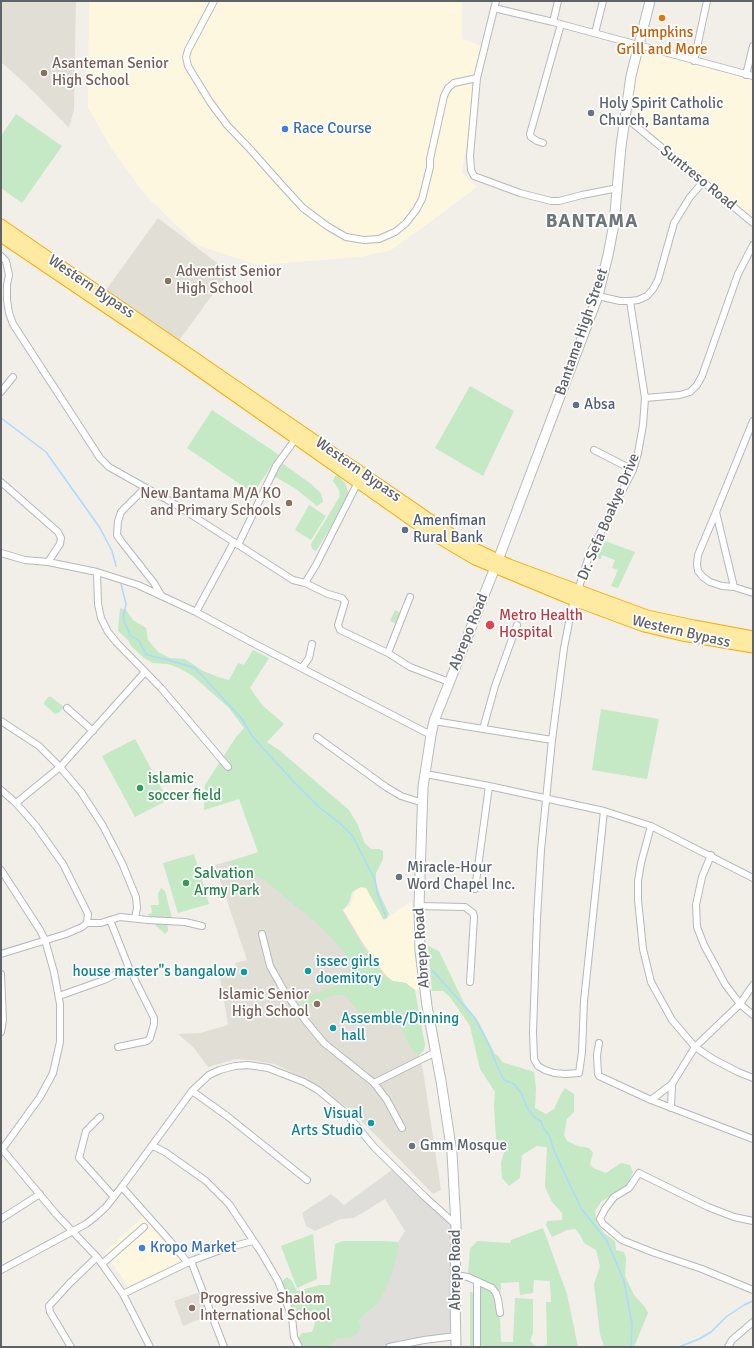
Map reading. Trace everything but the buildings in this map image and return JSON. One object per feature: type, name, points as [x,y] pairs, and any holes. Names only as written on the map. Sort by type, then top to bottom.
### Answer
[{"type":"highway","name":"Western Bypass","points":[[1,225],[443,529],[497,564]]},
{"type":"highway","name":"Western Bypass","points":[[1,236],[186,361],[439,538],[475,559],[497,564],[576,595],[644,626],[672,627],[753,637]]},
{"type":"highway","name":"Western Bypass","points":[[672,627],[753,647]]},
{"type":"main road","name":"Bantama High Street","points":[[497,564],[598,296],[610,248],[618,188],[620,152],[632,76],[650,1]]},
{"type":"main road","name":"Abrepo Road","points":[[456,1347],[456,1225],[452,1153],[423,980],[420,951],[419,906],[422,803],[434,721],[497,564]]},
{"type":"street","points":[[214,1],[188,50],[186,57],[188,66],[210,102],[227,125],[285,188],[309,212],[327,226],[346,236],[364,240],[379,238],[395,232],[406,223],[422,199],[444,96],[448,88],[454,83],[477,78]]},
{"type":"street","points":[[496,1],[477,78],[470,156],[471,170],[474,176],[513,191],[551,201],[559,201],[618,188]]},
{"type":"street","points":[[553,22],[558,1]]},
{"type":"street","points":[[595,33],[603,1]]},
{"type":"street","points":[[694,61],[708,1]]},
{"type":"street","points":[[494,8],[561,24],[753,76]]},
{"type":"street","points":[[543,143],[536,141],[530,134],[561,24]]},
{"type":"street","points":[[746,74],[753,46]]},
{"type":"street","name":"Suntreso Road","points":[[625,117],[753,223]]},
{"type":"street","points":[[598,296],[620,301],[630,301],[638,300],[647,296],[658,280],[674,223],[690,197],[703,182]]},
{"type":"street","points":[[645,398],[680,395],[690,392],[697,385],[702,376],[738,274],[753,245]]},
{"type":"street","points":[[1,256],[6,261],[9,275],[7,300],[9,313],[13,324],[100,458],[109,467],[173,503],[293,580],[305,583],[328,594],[342,598],[345,602],[338,625],[340,630],[388,652],[410,667],[449,682]]},
{"type":"street","name":"Dr. Sefa Boakye Drive","points":[[604,811],[584,1000],[582,1052],[579,1073],[554,1073],[538,1066],[534,1059],[533,1032],[541,850],[552,740],[564,648],[570,617],[590,553],[633,470],[643,425],[645,398],[630,301]]},
{"type":"street","points":[[1,392],[13,376]]},
{"type":"street","points":[[753,422],[698,555],[697,564],[698,571],[710,582],[753,592]]},
{"type":"street","points":[[196,612],[236,544],[276,466],[296,438]]},
{"type":"street","points":[[594,450],[633,470]]},
{"type":"street","points":[[1,482],[58,532],[61,538],[60,544],[48,562]]},
{"type":"street","points":[[305,583],[316,565],[358,482]]},
{"type":"street","points":[[145,488],[121,512],[118,521],[118,535],[154,583],[160,595]]},
{"type":"street","points":[[716,512],[734,587]]},
{"type":"street","points":[[1,553],[25,560],[48,562],[97,572],[138,585],[196,612],[431,735]]},
{"type":"street","points":[[97,572],[98,604],[101,618],[108,632],[116,643],[161,688],[228,767]]},
{"type":"street","points":[[388,652],[410,597]]},
{"type":"street","points":[[483,729],[495,686],[516,625]]},
{"type":"street","points":[[302,668],[309,658],[312,644]]},
{"type":"street","points":[[16,803],[60,767],[93,732],[145,672]]},
{"type":"street","points":[[67,708],[93,732]]},
{"type":"street","points":[[1,721],[39,746],[60,767],[81,792],[103,826],[122,863],[136,898],[137,908],[135,918]]},
{"type":"street","points":[[434,721],[552,740]]},
{"type":"street","points":[[317,737],[400,796],[422,803]]},
{"type":"street","points":[[426,774],[604,811],[651,826],[711,855],[753,878]]},
{"type":"street","points":[[475,889],[488,786]]},
{"type":"street","points":[[1,790],[16,803],[36,826],[63,864],[88,914],[87,923],[82,927],[66,934],[1,954]]},
{"type":"street","points":[[651,826],[641,863],[638,881],[638,900],[643,949],[651,982],[672,1020],[695,1047],[726,1066],[753,1078]]},
{"type":"street","points":[[711,855],[702,877],[696,905],[697,927],[704,945],[718,970],[740,1004],[753,1015]]},
{"type":"street","points":[[1,870],[45,940],[54,972],[60,1004],[60,1042],[53,1073],[40,1097],[2,1149],[97,1257],[123,1294],[150,1347]]},
{"type":"street","points":[[419,906],[465,907],[473,913],[470,982]]},
{"type":"street","points":[[87,923],[95,924],[120,917],[185,922],[202,926]]},
{"type":"street","points":[[110,920],[129,968],[154,1018],[150,1038],[147,1041],[118,1047]]},
{"type":"street","points":[[262,934],[270,966],[284,991],[324,1043],[374,1083],[387,1100],[402,1128]]},
{"type":"street","points":[[59,996],[104,980],[129,968]]},
{"type":"street","points":[[1,974],[3,1020],[1,1032]]},
{"type":"street","points":[[651,1100],[672,1084],[695,1047],[740,1004],[753,985]]},
{"type":"street","points":[[599,1043],[597,1055],[599,1076],[670,1108],[753,1139]]},
{"type":"street","points":[[374,1083],[436,1052]]},
{"type":"street","points":[[1,1270],[95,1218],[122,1187],[192,1090],[209,1075],[235,1066],[248,1065],[268,1068],[304,1082],[318,1090],[346,1113],[374,1147],[456,1225]]},
{"type":"street","points":[[670,1108],[672,1084]]},
{"type":"street","points":[[192,1090],[307,1180]]},
{"type":"street","points":[[100,1116],[86,1131],[79,1158],[114,1197]]},
{"type":"street","points":[[153,1146],[165,1152],[206,1180],[229,1204],[262,1252],[278,1281],[292,1317],[294,1337],[299,1347]]},
{"type":"street","points":[[753,1221],[734,1217],[708,1207],[639,1173],[629,1188],[614,1197],[600,1219],[603,1224],[622,1240],[702,1269],[753,1290]]},
{"type":"street","points":[[122,1187],[189,1262],[224,1347]]},
{"type":"street","points":[[1,1219],[40,1194]]},
{"type":"street","points":[[102,1264],[144,1227]]},
{"type":"street","points":[[123,1294],[189,1262],[226,1248],[253,1241]]},
{"type":"street","points":[[71,1347],[50,1312],[49,1306],[70,1282],[97,1257]]},
{"type":"street","points":[[456,1275],[477,1281],[492,1288],[496,1293],[500,1313]]},
{"type":"street","points":[[477,1281],[477,1347]]},
{"type":"street","points":[[728,1347],[732,1340],[753,1322]]},
{"type":"street","points":[[389,1347],[424,1340],[456,1336]]},
{"type":"shaded area","name":"Asanteman Senior High School","points":[[1,1],[76,1],[74,110],[69,128],[29,87],[1,62]]},
{"type":"shaded area","name":"Race Course","points":[[89,1],[462,1],[462,39],[481,46],[462,173],[477,187],[391,250],[360,257],[258,265],[197,245],[147,197],[113,151],[88,108]]},
{"type":"shaded area","points":[[640,49],[753,78],[753,218],[635,119],[632,95]]},
{"type":"shaded area","name":"Adventist Senior High School","points":[[158,218],[229,272],[178,342],[106,290]]},
{"type":"shaded area","name":"Islamic Senior High School","points":[[295,842],[337,900],[364,945],[384,973],[392,982],[403,982],[422,1046],[418,1051],[423,1070],[441,1190],[433,1194],[351,1110],[301,1077],[275,1064],[250,1060],[236,1059],[208,1067],[194,1048],[178,1034],[200,1033],[228,1025],[220,977],[237,973],[235,963],[247,960],[215,865]]},
{"type":"shaded area","points":[[364,885],[384,921],[412,901],[419,989],[415,990],[406,983],[393,981],[383,974],[342,911],[351,905],[354,892]]},
{"type":"shaded area","points":[[393,1169],[451,1223],[451,1332],[438,1337],[401,1340],[379,1347],[329,1347],[339,1338],[350,1338],[358,1321],[378,1304],[399,1247],[398,1242],[405,1231],[385,1199],[354,1218],[341,1219],[315,1231],[306,1226],[302,1213],[331,1194],[344,1205]]},
{"type":"shaded area","name":"Kropo Market","points":[[145,1215],[184,1260],[128,1286],[105,1252]]},
{"type":"shaded area","name":"Progressive Shalom International School","points":[[200,1292],[210,1315],[183,1326],[174,1301]]},
{"type":"green space","points":[[16,114],[62,146],[22,203],[1,188],[1,136]]},
{"type":"green space","points":[[470,386],[514,411],[483,476],[435,448]]},
{"type":"green space","points":[[212,410],[279,455],[253,493],[187,448]]},
{"type":"green space","points":[[278,460],[321,493],[323,502],[317,506],[296,489],[272,475],[272,469],[275,462]]},
{"type":"green space","points":[[338,475],[346,485],[349,496],[316,551],[312,549],[311,544],[340,496],[339,490],[333,481],[335,476]]},
{"type":"green space","points":[[309,505],[326,516],[311,540],[295,530]]},
{"type":"green space","points":[[605,541],[635,552],[618,588],[611,586],[618,570],[612,568],[615,560],[602,555],[601,559],[596,558]]},
{"type":"green space","points":[[120,608],[126,610],[133,620],[146,628],[148,640],[158,652],[170,658],[185,659],[203,671],[221,678],[229,680],[238,663],[244,665],[253,650],[269,658],[250,688],[262,705],[284,724],[267,742],[279,750],[349,810],[358,825],[364,842],[371,849],[379,849],[383,851],[383,859],[376,873],[376,882],[389,914],[386,919],[383,919],[366,888],[361,887],[352,892],[349,903],[342,911],[369,957],[383,974],[393,981],[406,983],[415,990],[425,1045],[424,1050],[419,1055],[413,1051],[394,1016],[368,1016],[360,1012],[344,995],[332,995],[308,1010],[301,1004],[304,997],[342,984],[350,974],[345,953],[320,926],[263,879],[227,863],[258,852],[239,799],[204,810],[205,785],[236,737],[244,728],[229,708],[193,676],[168,664],[153,663],[144,658],[131,646],[128,640],[118,631]]},
{"type":"green space","points":[[395,610],[401,613],[397,624],[390,621]]},
{"type":"green space","points":[[48,697],[51,697],[64,707],[59,713],[55,714],[45,705],[44,703]]},
{"type":"green space","points":[[601,709],[659,719],[647,779],[592,770]]},
{"type":"green space","name":"islamic soccer field","points":[[135,739],[168,800],[135,817],[102,756]]},
{"type":"green space","name":"Salvation Army Park","points":[[194,854],[209,904],[178,913],[163,863]]},
{"type":"green space","points":[[161,888],[165,891],[172,918],[168,919],[165,916],[161,918],[168,927],[168,931],[165,934],[150,920],[148,914],[152,913],[151,905],[159,905],[158,894]]},
{"type":"green space","points":[[428,946],[439,951],[464,1003],[478,1021],[495,1054],[502,1062],[534,1072],[536,1089],[535,1108],[546,1114],[554,1109],[565,1088],[574,1094],[574,1112],[567,1119],[564,1135],[567,1141],[578,1146],[589,1148],[593,1153],[590,1164],[593,1168],[606,1173],[621,1163],[630,1165],[633,1172],[626,1188],[601,1202],[595,1211],[597,1223],[604,1233],[615,1241],[616,1250],[624,1252],[626,1258],[625,1276],[634,1295],[645,1307],[648,1313],[634,1347],[604,1347],[600,1334],[594,1284],[600,1266],[596,1250],[584,1243],[575,1229],[567,1230],[552,1237],[546,1225],[547,1221],[562,1220],[562,1213],[552,1202],[545,1187],[547,1147],[537,1146],[522,1155],[520,1178],[509,1186],[502,1178],[501,1163],[505,1149],[496,1139],[494,1105],[495,1092],[480,1069],[470,1026],[450,997],[443,991],[432,991]]},
{"type":"green space","points":[[543,1228],[567,1294],[578,1347],[540,1347],[547,1344],[546,1302],[551,1302],[550,1281],[534,1280],[533,1293],[520,1295],[519,1282],[501,1283],[501,1291],[468,1274],[470,1249],[477,1241],[510,1243],[511,1240]]},
{"type":"green space","points":[[313,1234],[317,1279],[297,1288],[281,1246]]},
{"type":"green space","points":[[343,1241],[398,1242],[399,1247],[391,1277],[378,1304],[358,1321],[361,1328],[357,1334],[350,1338],[339,1338],[329,1347],[302,1347],[298,1339],[302,1333],[312,1332],[315,1323],[309,1314],[293,1311],[281,1282],[287,1277],[292,1281],[297,1291],[320,1285],[330,1285],[335,1244]]},
{"type":"green space","points":[[479,1286],[494,1292],[500,1320],[501,1342],[513,1342],[515,1298],[533,1299],[533,1333],[530,1341],[537,1347],[479,1347]]},
{"type":"green space","points":[[470,1292],[472,1292],[476,1297],[475,1347],[470,1347]]},
{"type":"waterway","points":[[1,418],[46,452],[100,528],[112,551],[116,566]]},
{"type":"waterway","points":[[121,584],[126,604],[123,618],[130,635],[139,641],[146,654],[195,668],[242,719],[252,736],[293,781],[320,808],[341,824],[352,835],[375,880],[377,893],[386,917]]},
{"type":"waterway","points":[[432,970],[475,1018],[489,1045],[504,1080],[514,1084],[521,1093],[528,1109],[535,1118],[541,1121],[543,1127],[549,1135],[555,1153],[581,1208],[607,1241],[624,1281],[632,1324],[631,1347]]},
{"type":"waterway","points":[[679,1347],[699,1339],[711,1332],[726,1317],[753,1301]]},
{"type":"place","name":"Pumpkins Grill and More","points":[[662,18]]},
{"type":"place","name":"Asanteman Senior High School","points":[[44,73]]},
{"type":"place","name":"Holy Spirit Catholic Church, Bantama","points":[[591,113]]},
{"type":"place","name":"Race Course","points":[[285,129]]},
{"type":"place","name":"Adventist Senior High School","points":[[168,281]]},
{"type":"place","name":"Absa","points":[[576,405]]},
{"type":"place","name":"New Bantama M/A KO and Primary Schools","points":[[289,503]]},
{"type":"place","name":"Amenfiman Rural Bank","points":[[405,530]]},
{"type":"place","name":"Metro Health Hospital","points":[[490,625]]},
{"type":"place","name":"islamic soccer field","points":[[140,788]]},
{"type":"place","name":"Miracle-Hour Word Chapel Inc.","points":[[399,877]]},
{"type":"place","name":"Salvation Army Park","points":[[186,883]]},
{"type":"place","name":"issec girls doemitory","points":[[308,971]]},
{"type":"place","name":"house master\"s bangalow","points":[[244,972]]},
{"type":"place","name":"Islamic Senior High School","points":[[317,1004]]},
{"type":"place","name":"Assemble/Dinning hall","points":[[333,1028]]},
{"type":"place","name":"Visual Arts Studio","points":[[371,1123]]},
{"type":"place","name":"Gmm Mosque","points":[[412,1146]]},
{"type":"place","name":"Kropo Market","points":[[142,1248]]},
{"type":"place","name":"Progressive Shalom International School","points":[[192,1308]]},
{"type":"district","name":"BANTAMA","points":[[592,222]]}]
